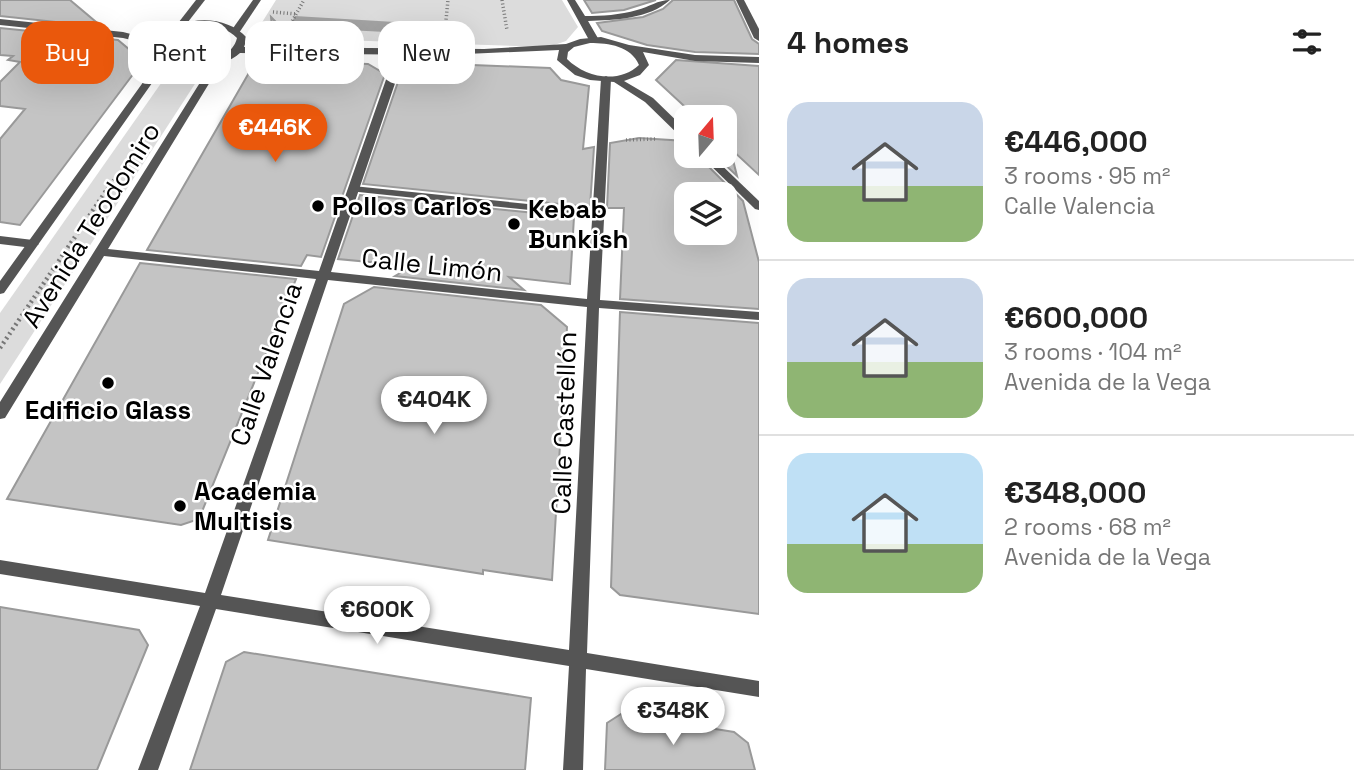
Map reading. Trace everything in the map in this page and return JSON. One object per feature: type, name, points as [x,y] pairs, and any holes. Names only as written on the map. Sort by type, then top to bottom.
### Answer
[{"type":"street","points":[[183,21],[201,0]]},
{"type":"street","points":[[231,54],[243,44],[239,34],[257,0]]},
{"type":"street","points":[[570,0],[594,40]]},
{"type":"street","points":[[581,19],[617,16],[657,7],[666,0]]},
{"type":"street","points":[[740,0],[759,38]]},
{"type":"street","points":[[0,22],[128,37]]},
{"type":"street","points":[[231,32],[245,36]]},
{"type":"street","points":[[122,36],[128,35]]},
{"type":"street","points":[[508,54],[568,47],[594,40],[695,58],[759,61]]},
{"type":"street","points":[[568,47],[561,55],[566,66],[583,75],[610,79],[635,74],[644,65],[695,58]]},
{"type":"street","points":[[631,47],[643,59],[644,65]]},
{"type":"street","points":[[238,50],[245,50]]},
{"type":"street","points":[[475,54],[508,54],[562,60]]},
{"type":"street","points":[[635,74],[649,100]]},
{"type":"street","points":[[610,79],[649,100],[674,124]]},
{"type":"street","name":"Calle Castellón","points":[[573,770],[597,214],[610,79]]},
{"type":"street","name":"Avenida Teodomiro","points":[[0,290],[147,84]]},
{"type":"street","name":"Avenida Teodomiro","points":[[0,414],[204,84]]},
{"type":"street","name":"Calle Valencia","points":[[148,770],[211,600],[390,84]]},
{"type":"street","points":[[718,168],[759,207]]},
{"type":"street","points":[[354,189],[597,214]]},
{"type":"street","points":[[0,240],[33,244]]},
{"type":"street","name":"Calle Limón","points":[[100,252],[593,304],[759,316]]},
{"type":"street","points":[[0,568],[759,689]]},
{"type":"path","points":[[292,21],[304,0]]},
{"type":"path","points":[[446,21],[448,0]]},
{"type":"path","points":[[502,0],[509,38]]},
{"type":"path","points":[[269,12],[296,14]]},
{"type":"path","points":[[619,142],[639,138],[661,139],[655,130]]},
{"type":"path","points":[[0,348],[118,174]]},
{"type":"path","points":[[45,226],[112,234]]},
{"type":"path","points":[[13,272],[83,280]]},
{"type":"shaded area","points":[[276,0],[562,0],[578,27],[566,41],[548,47],[475,45],[475,21],[378,21],[378,41],[364,41],[364,21],[263,21]]},
{"type":"shaded area","points":[[295,16],[378,21],[378,32],[364,31],[364,21],[292,21]]},
{"type":"shaded area","points":[[160,84],[195,84],[0,384],[0,313]]},
{"type":"building","points":[[0,0],[70,0],[95,21],[46,21],[0,16]]},
{"type":"building","points":[[584,0],[656,0],[624,10],[592,13]]},
{"type":"building","points":[[673,0],[734,0],[752,39],[759,44],[759,54],[695,52],[647,45],[602,31],[597,23],[643,17],[663,9]]},
{"type":"building","points":[[0,28],[21,30],[21,84],[114,84],[114,40],[128,48],[128,81],[20,225],[0,222],[0,139],[25,109],[0,106],[0,82],[20,62],[8,60],[13,56],[0,55]]},
{"type":"building","points":[[676,60],[759,66],[759,175],[737,155],[737,105],[683,105],[656,80]]},
{"type":"building","points":[[364,64],[378,70],[378,84],[382,84],[321,257],[307,255],[301,266],[147,250],[245,80],[245,84],[364,84]]},
{"type":"building","points":[[475,65],[550,68],[561,80],[589,86],[583,149],[594,147],[590,207],[363,184],[397,84],[475,84]]},
{"type":"building","points":[[639,138],[674,140],[674,168],[710,168],[724,182],[674,182],[674,245],[737,245],[737,195],[743,201],[759,262],[759,309],[620,299],[624,208],[607,208],[610,143]]},
{"type":"building","points":[[360,195],[574,217],[570,284],[509,277],[524,290],[395,276],[412,266],[338,259]]},
{"type":"building","points":[[140,263],[296,279],[199,519],[181,525],[7,499]]},
{"type":"building","points":[[374,287],[541,305],[567,327],[552,580],[483,570],[483,574],[268,540],[344,304]]},
{"type":"building","points":[[620,312],[759,323],[759,614],[620,595],[611,587]]},
{"type":"building","points":[[0,607],[139,630],[148,645],[97,770],[0,770]]},
{"type":"building","points":[[244,652],[531,698],[525,770],[190,770],[226,662]]},
{"type":"building","points":[[621,714],[734,732],[748,743],[755,770],[605,770],[607,723]]},
{"type":"place","name":"Pollos Carlos","points":[[318,206]]},
{"type":"place","name":"Kebab Bunkish","points":[[514,224]]},
{"type":"place","name":"Edificio Glass","points":[[108,383]]},
{"type":"place","name":"Academia Multisis","points":[[180,506]]}]
